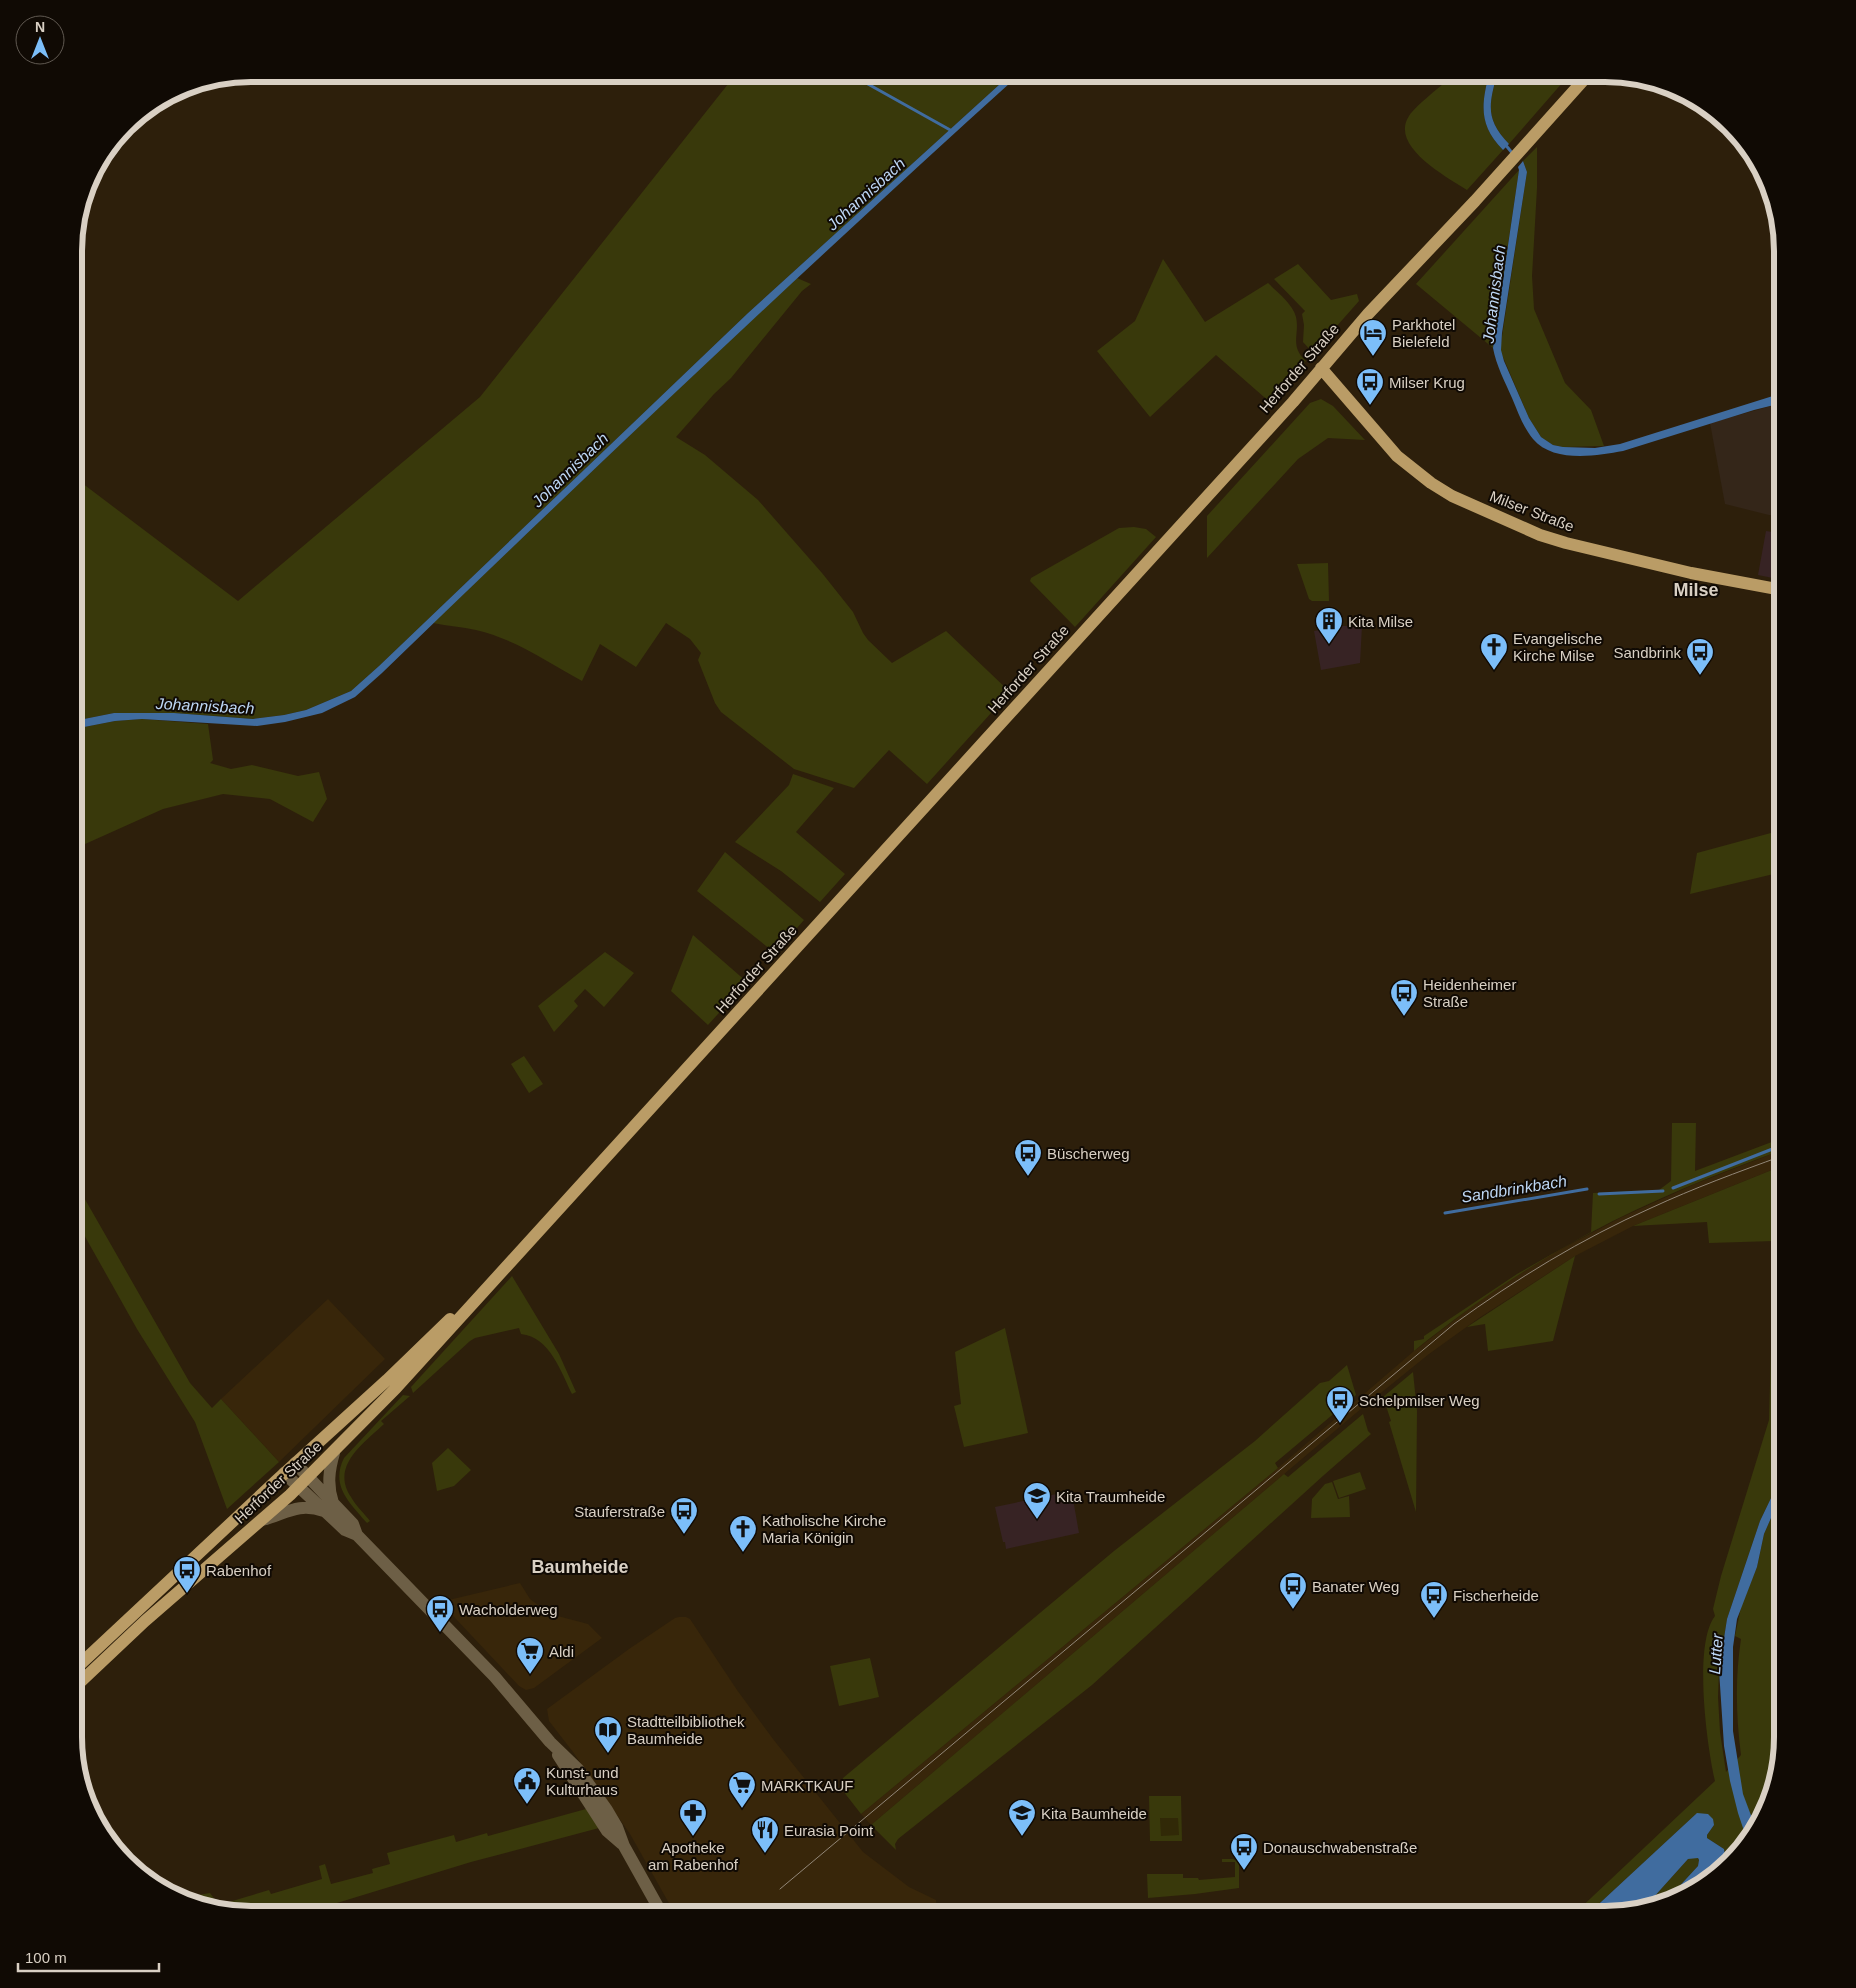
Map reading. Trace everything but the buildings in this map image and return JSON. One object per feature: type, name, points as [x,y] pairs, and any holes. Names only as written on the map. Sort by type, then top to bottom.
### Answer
[{"type":"main road","name":"Herforder Straße","points":[[82,1681],[145,1622],[299,1487],[396,1388],[1292,402],[1373,308],[1523,148],[1581,83]]},
{"type":"main road","name":"Milser Straße","points":[[1320,368],[1397,456],[1430,483],[1452,496],[1553,539],[1691,573],[1774,589]]},
{"type":"main road","name":"Herforder Straße","points":[[82,1662],[284,1473],[387,1380],[437,1330],[490,1284]]},
{"type":"street","points":[[329,1507],[329,1476],[334,1453]]},
{"type":"street","points":[[295,1463],[309,1477],[329,1507]]},
{"type":"street","points":[[284,1473],[299,1487],[353,1524],[357,1534],[495,1677],[550,1742],[578,1768],[617,1827],[624,1846],[658,1906]]},
{"type":"street","points":[[262,1520],[298,1508],[329,1507]]},
{"type":"shaded area","points":[[729,82],[1002,83],[748,313],[351,691],[306,710],[253,719],[174,713],[114,713],[83,719],[83,484],[238,601],[480,397]]},
{"type":"shaded area","points":[[1444,83],[1487,83],[1484,96],[1484,115],[1490,132],[1503,150],[1467,190],[1423,159],[1413,149],[1407,138],[1405,127],[1409,116]]},
{"type":"shaded area","points":[[1495,83],[1562,83],[1509,144],[1501,135],[1493,119],[1491,111]]},
{"type":"shaded area","points":[[1537,147],[1537,188],[1532,276],[1534,309],[1565,383],[1591,410],[1604,446],[1563,447],[1553,445],[1541,437],[1529,418],[1500,350],[1527,172],[1523,161]]},
{"type":"shaded area","points":[[1519,170],[1495,332],[1493,348],[1416,284]]},
{"type":"shaded area","points":[[1163,259],[1205,322],[1268,283],[1288,303],[1296,317],[1296,345],[1301,356],[1306,361],[1280,390],[1273,405],[1216,355],[1150,417],[1097,351],[1135,321]]},
{"type":"shaded area","points":[[1298,264],[1331,300],[1357,294],[1359,301],[1313,353],[1303,342],[1304,325],[1302,314],[1305,311],[1274,279]]},
{"type":"shaded area","points":[[797,278],[811,284],[802,291],[731,378],[714,394],[676,437],[705,455],[758,500],[822,573],[853,612],[868,640],[892,663],[946,631],[1010,692],[927,784],[889,750],[854,788],[794,769],[721,712],[715,703],[698,660],[701,653],[690,639],[666,623],[636,667],[600,644],[582,681],[504,639],[476,630],[433,623]]},
{"type":"shaded area","points":[[1321,399],[1333,406],[1365,440],[1328,438],[1298,459],[1207,558],[1207,516],[1310,403]]},
{"type":"shaded area","points":[[1774,405],[1774,515],[1725,504],[1710,423]]},
{"type":"shaded area","points":[[1134,527],[1146,529],[1156,537],[1075,627],[1030,581],[1031,578],[1119,528]]},
{"type":"shaded area","points":[[1766,531],[1774,532],[1774,578],[1758,575]]},
{"type":"shaded area","points":[[1328,563],[1329,601],[1312,601],[1309,599],[1297,564]]},
{"type":"shaded area","points":[[1342,626],[1362,626],[1360,663],[1321,670],[1314,631]]},
{"type":"shaded area","points":[[142,719],[208,724],[213,760],[210,763],[231,769],[252,765],[298,776],[319,772],[327,799],[313,822],[270,799],[223,794],[163,809],[83,845],[83,727],[115,721]]},
{"type":"shaded area","points":[[793,774],[834,788],[796,832],[845,874],[820,902],[781,871],[735,842],[789,785]]},
{"type":"shaded area","points":[[1774,832],[1774,874],[1690,894],[1697,853]]},
{"type":"shaded area","points":[[725,852],[804,920],[775,953],[697,891]]},
{"type":"shaded area","points":[[693,935],[747,982],[708,1025],[671,991]]},
{"type":"shaded area","points":[[605,952],[634,973],[604,1007],[585,989],[574,1001],[578,1006],[554,1032],[538,1006]]},
{"type":"shaded area","points":[[524,1056],[543,1084],[529,1093],[511,1064]]},
{"type":"shaded area","points":[[1672,1123],[1696,1123],[1695,1171],[1774,1141],[1774,1153],[1684,1188],[1637,1209],[1544,1259],[1456,1318],[1414,1351],[1414,1341],[1424,1339],[1424,1336],[1517,1274],[1591,1232],[1593,1193],[1659,1190],[1671,1181]]},
{"type":"shaded area","points":[[1774,1153],[1774,1169],[1633,1226],[1575,1256],[1479,1318],[1429,1354],[1356,1413],[871,1825],[861,1814],[1278,1468],[1414,1351],[1487,1295],[1550,1255],[1622,1217],[1695,1184]]},
{"type":"shaded area","points":[[1774,1169],[1774,1241],[1709,1243],[1707,1222],[1633,1226]]},
{"type":"shaded area","points":[[82,1195],[190,1383],[212,1408],[221,1399],[279,1462],[227,1509],[195,1422],[137,1329],[82,1232]]},
{"type":"shaded area","points":[[1774,1241],[1774,1492],[1760,1521],[1727,1619],[1719,1670],[1718,1697],[1720,1732],[1726,1772],[1741,1755],[1737,1697],[1741,1639],[1735,1636],[1741,1607],[1757,1567],[1764,1534],[1774,1511],[1774,1736],[1765,1791],[1745,1830],[1725,1855],[1724,1849],[1707,1838],[1714,1825],[1696,1814],[1597,1906],[1582,1906],[1715,1781],[1704,1696],[1703,1672],[1705,1649],[1708,1630],[1715,1616],[1713,1609],[1721,1576],[1769,1420]]},
{"type":"shaded area","points":[[1575,1256],[1553,1341],[1488,1351],[1485,1324],[1467,1327]]},
{"type":"shaded area","points":[[512,1276],[559,1354],[576,1392],[572,1394],[559,1366],[547,1349],[540,1342],[521,1334],[519,1328],[475,1338],[470,1341],[413,1393],[411,1387]]},
{"type":"shaded area","points":[[328,1299],[385,1359],[279,1462],[221,1399]]},
{"type":"shaded area","points":[[1005,1328],[1028,1433],[964,1447],[954,1406],[961,1404],[955,1352]]},
{"type":"shaded area","points":[[1347,1365],[1356,1395],[1275,1463],[1278,1468],[861,1814],[840,1787],[843,1778],[1114,1551],[1255,1441],[1320,1383],[1329,1381]]},
{"type":"shaded area","points":[[1413,1372],[1417,1411],[1416,1512],[1383,1397]]},
{"type":"shaded area","points":[[403,1395],[410,1396],[381,1421],[384,1424],[359,1447],[347,1465],[344,1475],[346,1486],[353,1500],[370,1521],[367,1523],[344,1494],[339,1477],[340,1468],[344,1458]]},
{"type":"shaded area","points":[[1363,1414],[1368,1431],[1371,1434],[1092,1685],[898,1839],[895,1844],[896,1850],[871,1825],[1284,1474],[1288,1477]]},
{"type":"shaded area","points":[[448,1448],[471,1470],[454,1486],[437,1491],[432,1463]]},
{"type":"shaded area","points":[[1360,1472],[1366,1489],[1339,1498],[1333,1481]]},
{"type":"shaded area","points":[[1332,1482],[1338,1499],[1349,1496],[1350,1517],[1311,1518],[1312,1499],[1325,1484]]},
{"type":"shaded area","name":"Kita Traumheide","points":[[1066,1492],[1073,1499],[1079,1533],[1006,1549],[995,1507]]},
{"type":"shaded area","points":[[520,1583],[530,1599],[550,1614],[588,1624],[602,1638],[534,1688],[526,1690],[519,1686],[440,1602]]},
{"type":"shaded area","points":[[686,1617],[690,1619],[737,1690],[773,1739],[863,1852],[909,1887],[936,1900],[936,1906],[670,1906],[630,1834],[549,1721],[547,1709],[675,1618]]},
{"type":"shaded area","points":[[870,1658],[879,1697],[839,1706],[830,1666]]},
{"type":"shaded area","points":[[1149,1796],[1181,1796],[1182,1841],[1150,1841]]},
{"type":"shaded area","points":[[586,1809],[599,1828],[471,1862],[327,1906],[252,1906],[226,1903],[269,1890],[271,1894],[322,1879],[319,1866],[325,1864],[331,1884],[373,1873],[372,1869],[390,1864],[387,1853],[454,1835],[456,1842],[487,1833],[488,1836]]},
{"type":"shaded area","points":[[1698,1858],[1698,1866],[1677,1889],[1653,1898],[1688,1859]]},
{"type":"shaded area","points":[[1222,1859],[1233,1859],[1239,1862],[1239,1888],[1148,1898],[1147,1874],[1183,1874],[1183,1878],[1198,1878],[1199,1880],[1235,1877],[1235,1862],[1222,1862]]},
{"type":"shaded area","points":[[210,1893],[216,1901],[194,1896]]},
{"type":"sand","points":[[1160,1818],[1178,1818],[1179,1835],[1161,1836]]},
{"type":"water","points":[[1002,83],[1011,83],[778,296],[355,697],[322,713],[285,722],[257,726],[142,719],[115,721],[83,727],[83,719],[114,713],[174,713],[253,719],[284,715],[306,710],[351,691],[748,313]]},
{"type":"water","points":[[1487,83],[1495,83],[1491,111],[1496,127],[1509,144],[1503,150],[1495,141],[1486,123],[1484,96]]},
{"type":"water","points":[[1523,161],[1527,172],[1501,350],[1529,418],[1541,437],[1553,445],[1595,448],[1620,444],[1774,396],[1774,405],[1612,453],[1588,456],[1563,455],[1542,447],[1533,439],[1526,430],[1498,367],[1493,348],[1518,167]]},
{"type":"water","points":[[1774,1492],[1774,1511],[1764,1534],[1757,1567],[1737,1619],[1733,1647],[1733,1731],[1743,1794],[1752,1818],[1744,1831],[1730,1781],[1724,1746],[1719,1670],[1727,1619],[1760,1521]]},
{"type":"water","points":[[1697,1813],[1708,1814],[1713,1819],[1714,1825],[1707,1838],[1724,1849],[1725,1855],[1707,1871],[1677,1889],[1698,1866],[1698,1858],[1688,1859],[1653,1898],[1597,1906]]},
{"type":"waterway","points":[[865,82],[952,131]]},
{"type":"waterway","name":"Johannisbach","points":[[1504,143],[1513,154]]},
{"type":"waterway","name":"Sandbrinkbach","points":[[1673,1188],[1774,1148]]},
{"type":"waterway","name":"Sandbrinkbach","points":[[1445,1213],[1587,1189]]},
{"type":"waterway","name":"Sandbrinkbach","points":[[1599,1194],[1663,1191]]},
{"type":"tram line","points":[[780,1889],[1454,1324],[1501,1291],[1574,1246],[1599,1233],[1683,1194],[1774,1159]]},
{"type":"place","name":"Parkhotel Bielefeld","points":[[1373,357]]},
{"type":"place","name":"Milser Krug","points":[[1370,406]]},
{"type":"place","name":"Kita Milse","points":[[1329,645]]},
{"type":"place","name":"Evangelische Kirche Milse","points":[[1494,671]]},
{"type":"place","name":"Sandbrink","points":[[1700,676]]},
{"type":"place","name":"Heidenheimer Straße","points":[[1404,1017]]},
{"type":"place","name":"Büscherweg","points":[[1028,1177]]},
{"type":"place","name":"Schelpmilser Weg","points":[[1340,1424]]},
{"type":"place","name":"Kita Traumheide","points":[[1037,1520]]},
{"type":"place","name":"Stauferstraße","points":[[684,1535]]},
{"type":"place","name":"Katholische Kirche Maria Königin","points":[[743,1553]]},
{"type":"place","name":"Rabenhof","points":[[187,1594]]},
{"type":"place","name":"Banater Weg","points":[[1293,1610]]},
{"type":"place","name":"Fischerheide","points":[[1434,1619]]},
{"type":"place","name":"Wacholderweg","points":[[440,1633]]},
{"type":"place","name":"Aldi","points":[[530,1675]]},
{"type":"place","name":"Stadtteilbibliothek Baumheide","points":[[608,1754]]},
{"type":"place","name":"Kunst- und Kulturhaus","points":[[527,1805]]},
{"type":"place","name":"MARKTKAUF","points":[[742,1809]]},
{"type":"place","name":"Apotheke am Rabenhof","points":[[693,1837]]},
{"type":"place","name":"Kita Baumheide","points":[[1022,1837]]},
{"type":"place","name":"Eurasia Point","points":[[765,1854]]},
{"type":"place","name":"Donauschwabenstraße","points":[[1244,1871]]},
{"type":"district","name":"Milse","points":[[1696,590]]},
{"type":"district","name":"Baumheide","points":[[580,1567]]},
{"type":"water label","name":"Lutter","points":[[1716,1654]]}]
